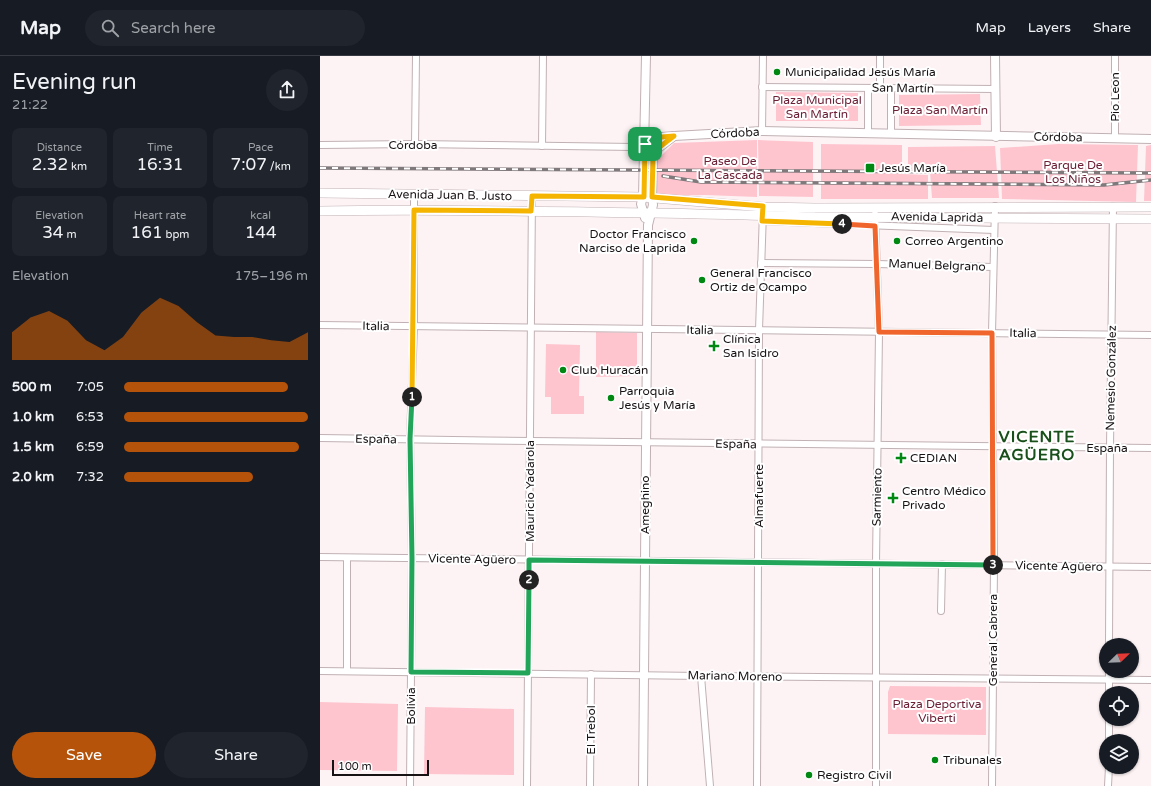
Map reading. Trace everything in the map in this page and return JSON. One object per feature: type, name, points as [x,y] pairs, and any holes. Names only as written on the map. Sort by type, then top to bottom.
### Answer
[{"type":"main road","name":"Avenida Juan B. Justo","points":[[320,193],[648,197]]},
{"type":"main road","name":"Avenida Laprida","points":[[648,197],[762,214]]},
{"type":"main road","name":"Avenida Laprida","points":[[875,217],[995,206],[1151,207]]},
{"type":"main road","name":"Avenida Juan B. Justo","points":[[320,211],[414,210],[647,213]]},
{"type":"main road","name":"Avenida Laprida","points":[[647,213],[762,214],[815,217],[1151,218]]},
{"type":"street","points":[[415,144],[416,56]]},
{"type":"street","points":[[542,146],[543,56]]},
{"type":"street","points":[[646,56],[645,144],[648,197]]},
{"type":"street","points":[[762,131],[763,56]]},
{"type":"street","points":[[880,56],[880,88]]},
{"type":"street","points":[[996,56],[996,137]]},
{"type":"street","name":"Pio Leon","points":[[1115,56],[1115,138]]},
{"type":"street","name":"San Martín","points":[[762,87],[996,89]]},
{"type":"street","points":[[868,88],[868,133]]},
{"type":"street","points":[[891,88],[891,133]]},
{"type":"street","name":"Córdoba","points":[[320,145],[415,144],[634,147],[662,137],[762,131],[1151,139]]},
{"type":"street","points":[[648,197],[653,156],[657,149],[674,136]]},
{"type":"street","name":"Bolivia","points":[[410,786],[412,558],[410,439],[414,326],[414,194]]},
{"type":"street","name":"Mauricio Yadarola","points":[[527,786],[532,196]]},
{"type":"street","name":"Ameghino","points":[[643,786],[648,225],[647,213],[641,204],[648,197]]},
{"type":"street","name":"General Cabrera","points":[[992,786],[994,565],[992,333],[995,206]]},
{"type":"street","name":"Nemesio González","points":[[1110,638],[1110,448],[1113,206]]},
{"type":"street","name":"Almafuerte","points":[[757,786],[759,330],[762,214]]},
{"type":"street","points":[[875,217],[994,230]]},
{"type":"street","name":"Sarmiento","points":[[875,217],[879,332],[875,677],[876,786]]},
{"type":"street","name":"Manuel Belgrano","points":[[761,263],[993,267]]},
{"type":"street","name":"Italia","points":[[320,325],[1151,335]]},
{"type":"street","name":"España","points":[[320,438],[646,442],[878,447],[1151,448]]},
{"type":"street","name":"Vicente Agüero","points":[[320,557],[1151,567]]},
{"type":"street","points":[[347,558],[347,671]]},
{"type":"street","points":[[941,610],[942,564]]},
{"type":"street","name":"Mariano Moreno","points":[[320,670],[701,676],[1151,680]]},
{"type":"street","name":"El Trebol","points":[[590,786],[591,674]]},
{"type":"street","points":[[701,676],[710,786]]},
{"type":"street","points":[[1109,679],[1109,686]]},
{"type":"street","points":[[1108,786],[1109,774]]},
{"type":"green space","name":"Plaza Municipal San Martín","points":[[776,92],[858,93],[858,121],[776,121]]},
{"type":"green space","name":"Plaza San Martín","points":[[980,94],[981,125],[899,126],[899,95]]},
{"type":"green space","name":"Paseo De La Cascada","points":[[757,140],[757,197],[705,195],[655,196],[658,159],[674,143]]},
{"type":"green space","points":[[758,140],[813,142],[813,197],[759,196]]},
{"type":"green space","points":[[821,144],[902,145],[902,174],[928,175],[928,199],[821,199]]},
{"type":"green space","name":"Parque De Los Niños","points":[[1058,144],[1138,145],[1136,202],[1002,199],[1000,148]]},
{"type":"green space","points":[[1151,145],[1151,201],[1144,201],[1146,146]]},
{"type":"green space","points":[[995,146],[999,198],[932,198],[930,172],[908,171],[908,147]]},
{"type":"green space","points":[[596,332],[637,333],[637,376],[596,377]]},
{"type":"green space","name":"Club Huracán","points":[[546,344],[580,345],[579,396],[584,396],[584,414],[551,414],[551,397],[545,397]]},
{"type":"green space","name":"Plaza Deportiva Viberti","points":[[890,686],[986,687],[986,735],[888,734],[888,692]]},
{"type":"green space","points":[[320,702],[398,704],[397,771],[320,770]]},
{"type":"green space","points":[[425,707],[514,709],[514,775],[424,774]]},
{"type":"railway","points":[[320,168],[1151,173]]},
{"type":"railway","points":[[663,176],[701,182],[1104,185],[1151,180]]},
{"type":"place","name":"Municipalidad Jesús María","points":[[777,72]]},
{"type":"place","name":"Jesús María","points":[[870,168]]},
{"type":"place","name":"Doctor Francisco Narciso de Laprida","points":[[694,241]]},
{"type":"place","name":"Correo Argentino","points":[[897,241]]},
{"type":"place","name":"General Francisco Ortiz de Ocampo","points":[[702,280]]},
{"type":"place","name":"Clínica San Isidro","points":[[714,346]]},
{"type":"place","name":"Club Huracán","points":[[563,370]]},
{"type":"place","name":"Parroquia Jesús y María","points":[[611,398]]},
{"type":"place","name":"CEDIAN","points":[[901,458]]},
{"type":"place","name":"Centro Médico Privado","points":[[893,498]]},
{"type":"place","name":"Tribunales","points":[[935,760]]},
{"type":"place","name":"Registro Civil","points":[[809,775]]},
{"type":"district","name":"VICENTE AGÜERO","points":[[1037,445]]},
{"type":"route","points":[[674,136],[663,143],[654,152],[652,197],[763,206],[762,221],[875,226],[879,332],[992,333],[994,565],[529,560],[528,673],[411,672],[412,558],[410,439],[414,326],[414,210],[531,211],[532,196],[644,197],[645,144],[662,137],[674,136]]}]
